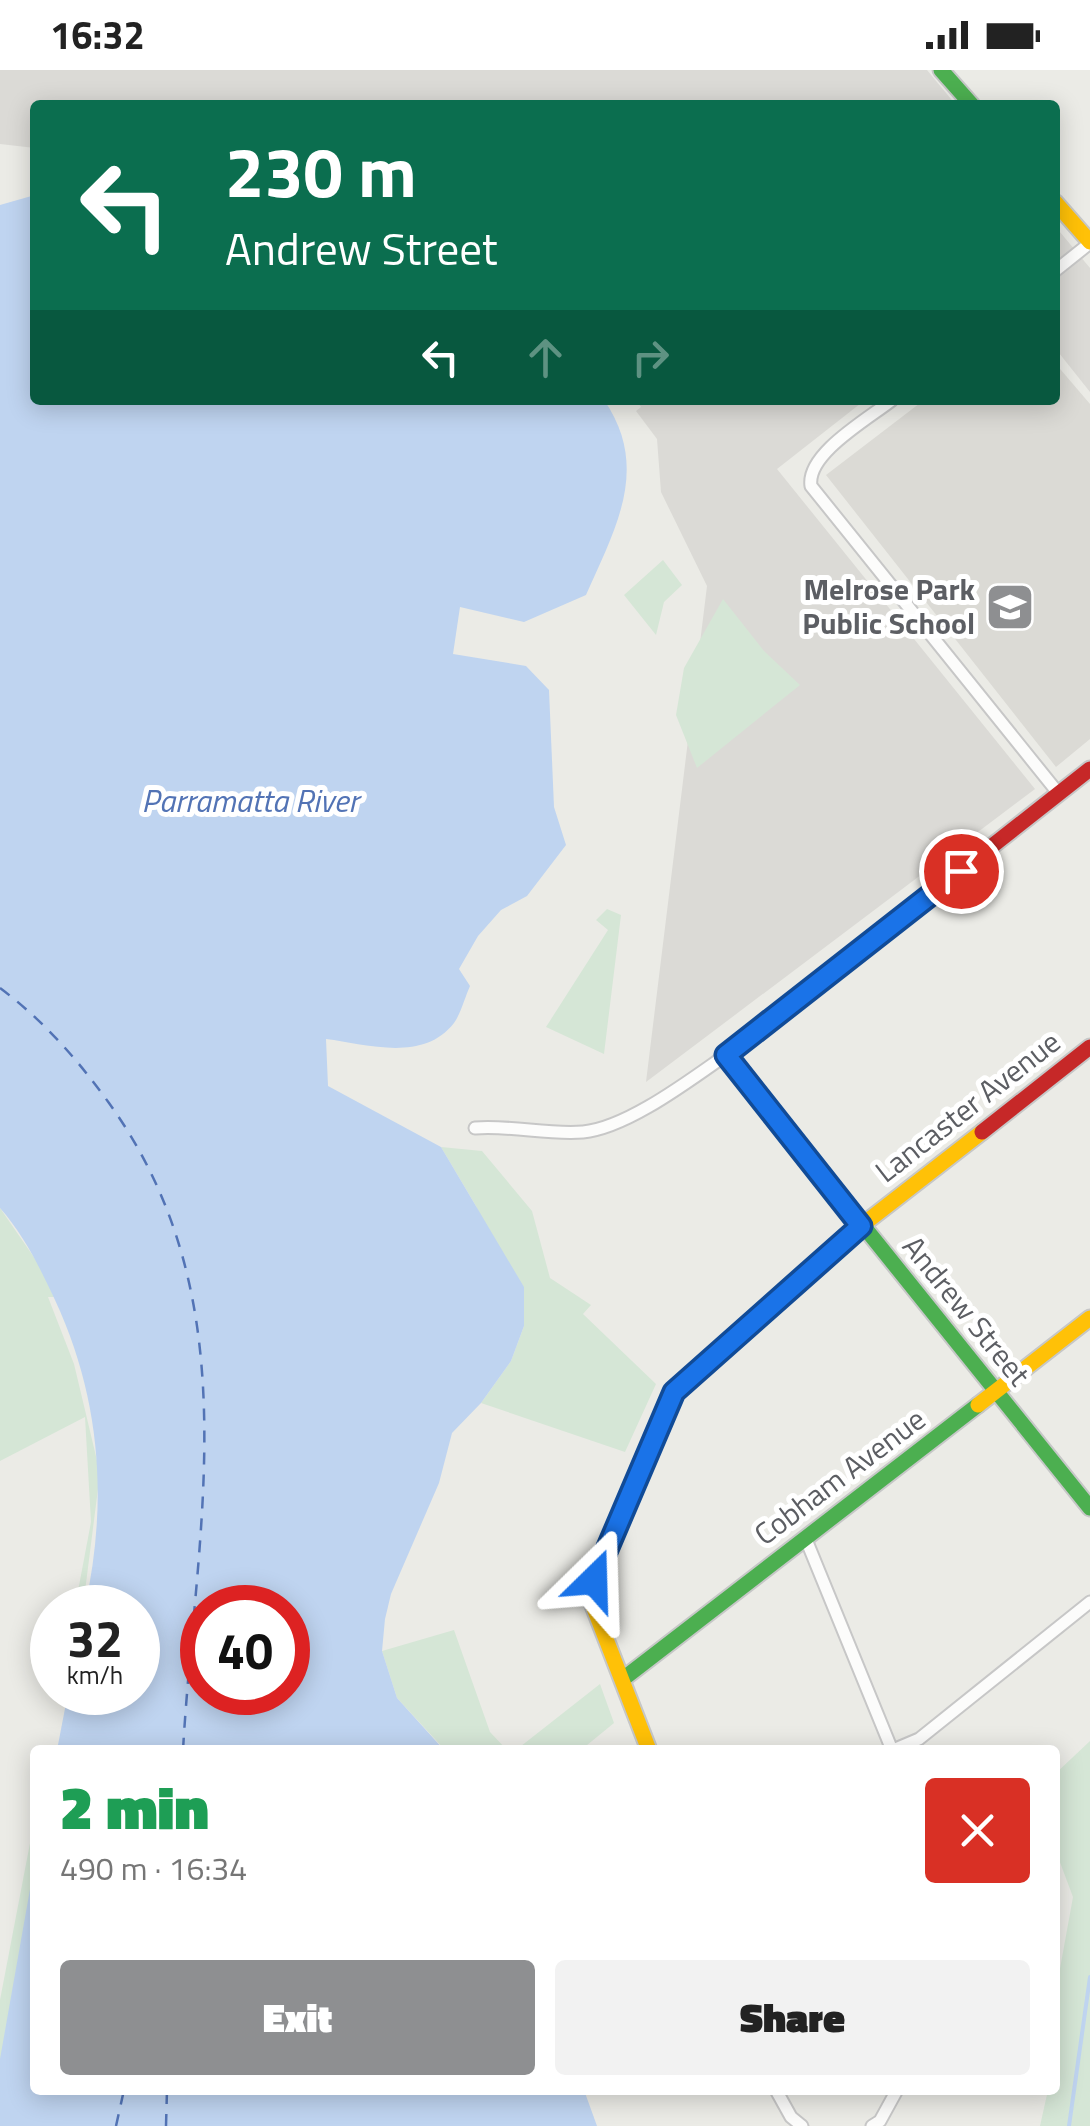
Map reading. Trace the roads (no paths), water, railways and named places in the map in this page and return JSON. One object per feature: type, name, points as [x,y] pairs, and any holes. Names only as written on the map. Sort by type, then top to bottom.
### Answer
[{"type":"street","points":[[941,70],[968,100]]},
{"type":"street","points":[[1060,208],[1090,242],[1060,267]]},
{"type":"street","points":[[886,405],[817,458],[810,477],[821,500],[1059,794]]},
{"type":"street","points":[[475,1128],[508,1125],[562,1132],[599,1129],[694,1078],[1090,769]]},
{"type":"street","name":"Lancaster Avenue","points":[[648,1745],[592,1603],[594,1580],[674,1392],[861,1226],[1090,1047]]},
{"type":"street","name":"Andrew Street","points":[[726,1055],[1090,1508]]},
{"type":"street","name":"Cobham Avenue","points":[[623,1679],[1090,1318]]},
{"type":"street","points":[[806,1537],[891,1745]]},
{"type":"street","points":[[905,1745],[919,1739],[1090,1602]]},
{"type":"street","points":[[779,2095],[791,2117],[802,2126]]},
{"type":"street","points":[[872,2126],[880,2120],[894,2095]]},
{"type":"water","name":"Parramatta River","points":[[30,196],[30,405],[607,405],[625,450],[624,498],[586,595],[524,622],[460,607],[453,654],[526,666],[549,690],[554,807],[566,845],[527,896],[501,910],[478,936],[459,969],[470,986],[454,1023],[441,1035],[427,1043],[393,1048],[326,1039],[328,1086],[441,1147],[524,1287],[524,1326],[511,1361],[481,1403],[452,1433],[439,1483],[391,1594],[385,1619],[382,1651],[397,1698],[439,1745],[58,1745],[64,1715],[160,1715],[160,1585],[89,1585],[98,1489],[91,1413],[70,1337],[55,1300],[0,1208],[0,205]]},
{"type":"water","points":[[30,1889],[30,2095],[586,2095],[597,2126],[0,2126],[0,2059]]},
{"type":"waterway","points":[[1069,2126],[1090,1977]]},
{"type":"place","name":"Melrose Park Public School","points":[[1010,607]]}]
